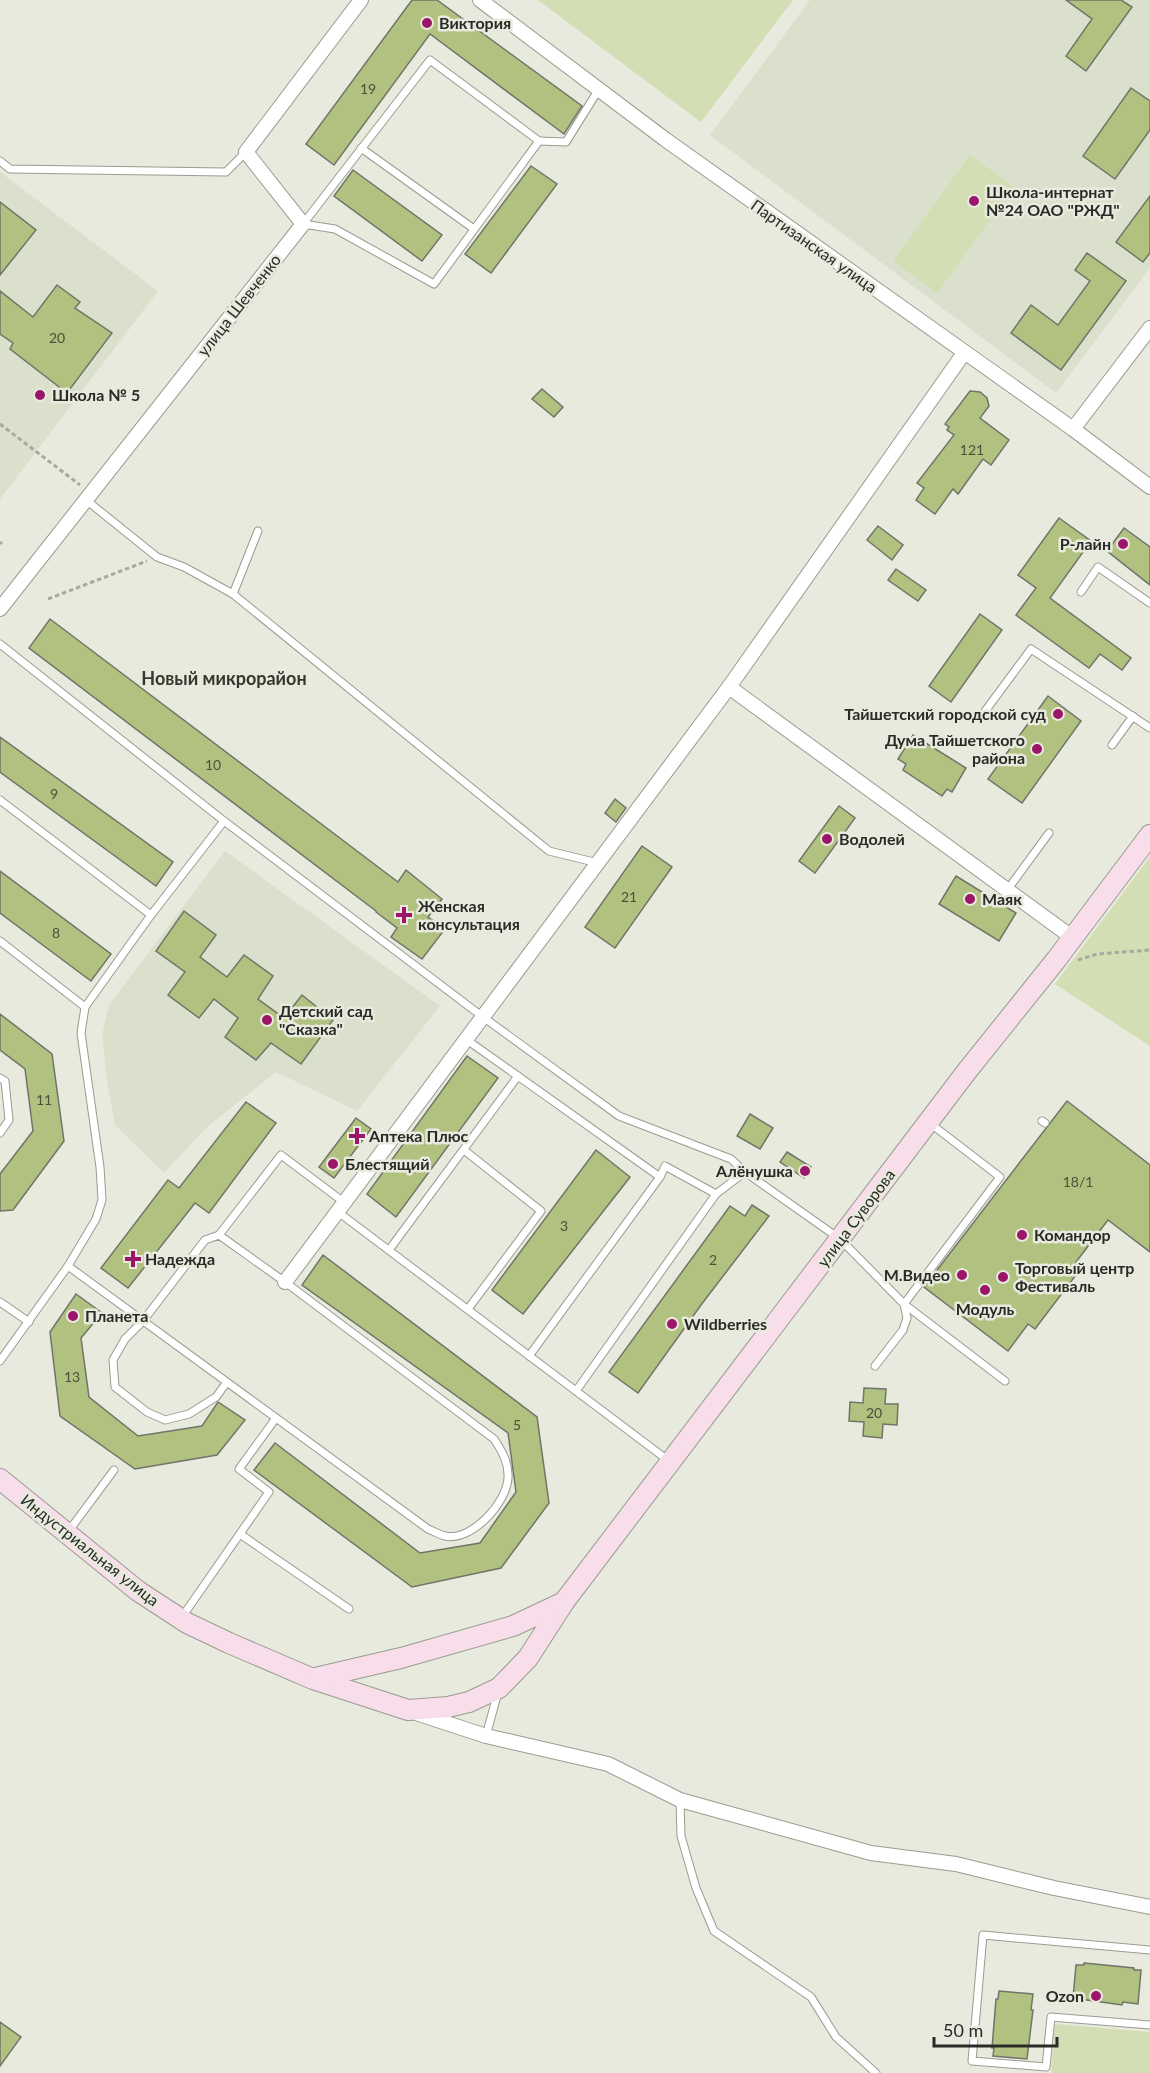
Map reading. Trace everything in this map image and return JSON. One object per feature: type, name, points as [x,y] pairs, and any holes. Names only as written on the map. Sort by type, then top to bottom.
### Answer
[{"type":"street","points":[[303,224],[246,152],[361,0]]},
{"type":"street","name":"Партизанская улица","points":[[480,0],[666,140],[1073,429],[1150,487]]},
{"type":"street","name":"улица Шевченко","points":[[0,609],[303,224]]},
{"type":"street","points":[[1073,429],[1150,328]]},
{"type":"street","points":[[285,1282],[729,687],[964,353]]},
{"type":"street","points":[[729,687],[1072,938]]},
{"type":"street","name":"улица Суворова","points":[[499,1688],[528,1658],[564,1602],[1150,835]]},
{"type":"street","name":"Индустриальная улица","points":[[0,1479],[138,1591],[181,1619],[229,1643],[313,1679],[408,1710]]},
{"type":"street","points":[[313,1679],[401,1658],[513,1626],[564,1602]]},
{"type":"street","points":[[408,1710],[448,1707],[469,1702],[499,1688]]},
{"type":"street","points":[[408,1710],[486,1736],[609,1764],[680,1800],[871,1853],[956,1864],[1054,1888],[1150,1907]]},
{"type":"lane","points":[[539,141],[434,284],[336,229],[303,224],[430,60],[539,141],[566,142],[599,89]]},
{"type":"lane","points":[[361,148],[474,229]]},
{"type":"lane","points":[[0,161],[10,169],[226,172],[246,152]]},
{"type":"lane","points":[[89,496],[157,558],[184,567],[233,594],[549,851],[598,863]]},
{"type":"lane","points":[[233,594],[258,531]]},
{"type":"lane","points":[[1081,592],[1098,567],[1150,603]]},
{"type":"lane","points":[[0,644],[224,821],[483,1017],[619,1116],[731,1159],[745,1172],[840,1239],[904,1304],[1005,1381]]},
{"type":"lane","points":[[980,718],[1031,649],[1150,728]]},
{"type":"lane","points":[[1112,745],[1132,716]]},
{"type":"lane","points":[[0,800],[151,915]]},
{"type":"lane","points":[[0,1360],[69,1266],[96,1219],[102,1200],[100,1167],[81,1033],[85,1007],[151,915],[224,821]]},
{"type":"lane","points":[[1008,889],[1049,833]]},
{"type":"lane","points":[[0,941],[85,1007]]},
{"type":"lane","points":[[467,1040],[660,1177]]},
{"type":"lane","points":[[389,1250],[518,1076]]},
{"type":"lane","points":[[0,1078],[4,1081],[9,1120],[0,1133]]},
{"type":"lane","points":[[875,1366],[903,1330],[907,1318],[904,1304],[1000,1177],[929,1122]]},
{"type":"lane","points":[[464,1150],[541,1211],[468,1309]]},
{"type":"lane","points":[[227,1382],[216,1397],[189,1414],[165,1420],[147,1412],[116,1387],[113,1360],[124,1340],[143,1321],[205,1240],[219,1235],[281,1155],[389,1250],[670,1463]]},
{"type":"lane","points":[[529,1356],[660,1177],[665,1166],[716,1194]]},
{"type":"lane","points":[[576,1391],[716,1194],[745,1172]]},
{"type":"lane","points":[[69,1266],[428,1529],[447,1537],[468,1532],[484,1522],[503,1494],[508,1478],[505,1455],[494,1439],[219,1235]]},
{"type":"lane","points":[[0,1302],[28,1322]]},
{"type":"lane","points":[[181,1619],[269,1492],[239,1468],[276,1418]]},
{"type":"lane","points":[[66,1534],[114,1470]]},
{"type":"lane","points":[[240,1534],[349,1609]]},
{"type":"lane","points":[[486,1736],[499,1688]]},
{"type":"lane","points":[[680,1800],[681,1836],[696,1888],[714,1931],[811,1997],[836,2037],[876,2073]]},
{"type":"lane","points":[[1150,1950],[983,1935],[972,2061],[1046,2067],[1051,2017],[1150,2025]]},
{"type":"path","points":[[0,424],[89,496]]},
{"type":"path","points":[[48,599],[157,558]]},
{"type":"path","points":[[1056,960],[1065,963],[1097,954],[1150,950]]},
{"type":"shaded area","name":"Школа-интернат №24 ОАО \"РЖД\"","points":[[810,0],[1150,0],[1150,268],[1056,393],[710,135]]},
{"type":"shaded area","name":"Школа № 5","points":[[0,172],[158,291],[0,499]]},
{"type":"shaded area","name":"Детский сад \"Сказка\"","points":[[225,851],[440,1006],[357,1111],[276,1072],[207,1127],[164,1173],[115,1125],[107,1082],[102,1034],[109,1005]]},
{"type":"green space","points":[[538,0],[793,0],[701,122]]},
{"type":"green space","points":[[970,155],[1014,187],[937,293],[893,261]]},
{"type":"green space","points":[[1150,857],[1150,1046],[1055,984]]},
{"type":"green space","points":[[1055,2024],[1150,2032],[1150,2073],[1051,2073]]},
{"type":"building","points":[[412,0],[437,0],[582,106],[564,134],[430,34],[334,165],[306,144]]},
{"type":"building","points":[[1066,0],[1121,0],[1132,7],[1086,71],[1066,56],[1092,19]]},
{"type":"building","points":[[1131,88],[1150,101],[1150,130],[1115,179],[1083,156]]},
{"type":"building","points":[[531,166],[557,184],[491,273],[465,254]]},
{"type":"building","points":[[353,170],[442,235],[422,261],[334,196]]},
{"type":"building","points":[[1150,196],[1150,253],[1143,262],[1116,242]]},
{"type":"building","points":[[0,202],[36,230],[0,275]]},
{"type":"building","points":[[1087,253],[1126,281],[1061,370],[1011,333],[1031,305],[1058,325],[1090,281],[1075,270]]},
{"type":"building","points":[[57,285],[80,302],[75,308],[112,333],[67,393],[10,349],[13,343],[0,334],[0,291],[33,317]]},
{"type":"building","points":[[542,389],[563,407],[554,417],[532,399]]},
{"type":"building","points":[[970,391],[980,392],[987,398],[989,406],[980,418],[1009,440],[991,465],[983,459],[958,494],[953,489],[935,514],[916,500],[924,488],[917,483],[954,435],[947,430],[949,427],[945,424]]},
{"type":"building","points":[[1059,518],[1091,541],[1050,598],[1131,658],[1122,670],[1100,654],[1089,668],[1016,615],[1036,588],[1018,575]]},
{"type":"building","points":[[878,526],[903,545],[892,560],[867,540]]},
{"type":"building","points":[[1124,528],[1150,547],[1150,585],[1107,551]]},
{"type":"building","points":[[896,569],[926,590],[918,601],[888,580]]},
{"type":"building","points":[[980,614],[1002,630],[951,702],[929,686]]},
{"type":"building","points":[[50,619],[398,882],[406,870],[442,899],[428,917],[445,929],[422,959],[391,937],[397,928],[376,911],[29,648]]},
{"type":"building","points":[[1048,696],[1081,721],[1022,803],[988,779]]},
{"type":"building","points":[[913,735],[966,768],[952,792],[947,789],[942,796],[903,770],[906,764],[898,759]]},
{"type":"building","points":[[0,737],[173,862],[156,886],[0,772]]},
{"type":"building","points":[[615,799],[626,808],[616,822],[605,813]]},
{"type":"building","name":"Водолей","points":[[839,806],[855,818],[815,873],[799,861]]},
{"type":"building","points":[[642,846],[672,867],[615,948],[585,927]]},
{"type":"building","points":[[0,871],[111,954],[91,981],[0,913]]},
{"type":"building","points":[[956,876],[1016,913],[999,941],[939,904]]},
{"type":"building","points":[[184,911],[216,935],[200,957],[227,977],[244,955],[273,976],[258,999],[284,1018],[302,995],[333,1020],[301,1064],[271,1043],[256,1060],[225,1037],[238,1018],[214,999],[199,1018],[168,995],[185,972],[156,951]]},
{"type":"building","points":[[0,1014],[52,1054],[64,1141],[13,1210],[0,1211],[0,1174],[33,1131],[25,1069],[0,1050]]},
{"type":"building","points":[[467,1056],[498,1078],[396,1217],[367,1194]]},
{"type":"building","points":[[1067,1101],[1150,1165],[1150,1252],[1108,1220],[1076,1262],[1082,1267],[1035,1329],[1028,1324],[1008,1351],[924,1287]]},
{"type":"building","points":[[246,1102],[276,1123],[209,1213],[195,1203],[128,1288],[101,1268],[168,1180],[179,1188]]},
{"type":"building","points":[[750,1114],[773,1128],[760,1149],[737,1136]]},
{"type":"building","points":[[356,1118],[371,1129],[334,1178],[319,1167]]},
{"type":"building","points":[[596,1150],[630,1177],[523,1314],[492,1290]]},
{"type":"building","points":[[787,1152],[811,1167],[804,1178],[780,1162]]},
{"type":"building","points":[[752,1205],[769,1216],[638,1393],[609,1372],[730,1206],[745,1216]]},
{"type":"building","points":[[323,1255],[537,1417],[549,1503],[501,1568],[412,1587],[254,1470],[275,1443],[420,1553],[480,1543],[516,1492],[508,1433],[302,1285]]},
{"type":"building","points":[[76,1294],[102,1313],[81,1338],[89,1397],[138,1436],[202,1426],[218,1402],[245,1420],[217,1455],[135,1469],[60,1416],[50,1332]]},
{"type":"building","points":[[864,1388],[886,1389],[885,1404],[898,1404],[897,1425],[883,1424],[882,1438],[863,1436],[864,1422],[849,1421],[850,1402],[863,1403]]},
{"type":"building","points":[[1084,1963],[1141,1970],[1138,2004],[1123,2002],[1122,2005],[1073,1998],[1076,1965],[1084,1965]]},
{"type":"building","points":[[999,1991],[1033,1994],[1027,2059],[993,2056],[996,1999],[998,1999]]},
{"type":"building","points":[[0,2022],[21,2037],[0,2066]]},
{"type":"place","name":"Виктория","points":[[427,23]]},
{"type":"place","name":"Школа-интернат №24 ОАО \"РЖД\"","points":[[974,201]]},
{"type":"place","name":"Школа № 5","points":[[40,395]]},
{"type":"place","name":"Р-лайн","points":[[1123,544]]},
{"type":"place","name":"Тайшетский городской суд","points":[[1058,714]]},
{"type":"place","name":"Дума Тайшетского района","points":[[1037,749]]},
{"type":"place","name":"Водолей","points":[[827,839]]},
{"type":"place","name":"Маяк","points":[[970,899]]},
{"type":"place","name":"Женская консультация","points":[[404,915]]},
{"type":"place","name":"Детский сад \"Сказка\"","points":[[267,1020]]},
{"type":"place","name":"Аптека Плюс","points":[[357,1136]]},
{"type":"place","name":"Блестящий","points":[[333,1164]]},
{"type":"place","name":"Алёнушка","points":[[805,1171]]},
{"type":"place","name":"Командор","points":[[1022,1235]]},
{"type":"place","name":"Надежда","points":[[133,1259]]},
{"type":"place","name":"М.Видео","points":[[962,1275]]},
{"type":"place","name":"Торговый центр Фестиваль","points":[[1003,1277]]},
{"type":"place","name":"Модуль","points":[[985,1290]]},
{"type":"place","name":"Планета","points":[[73,1316]]},
{"type":"place","name":"Wildberries","points":[[672,1324]]},
{"type":"place","name":"Ozon","points":[[1096,1996]]},
{"type":"district","name":"Новый микрорайон","points":[[224,679]]}]
